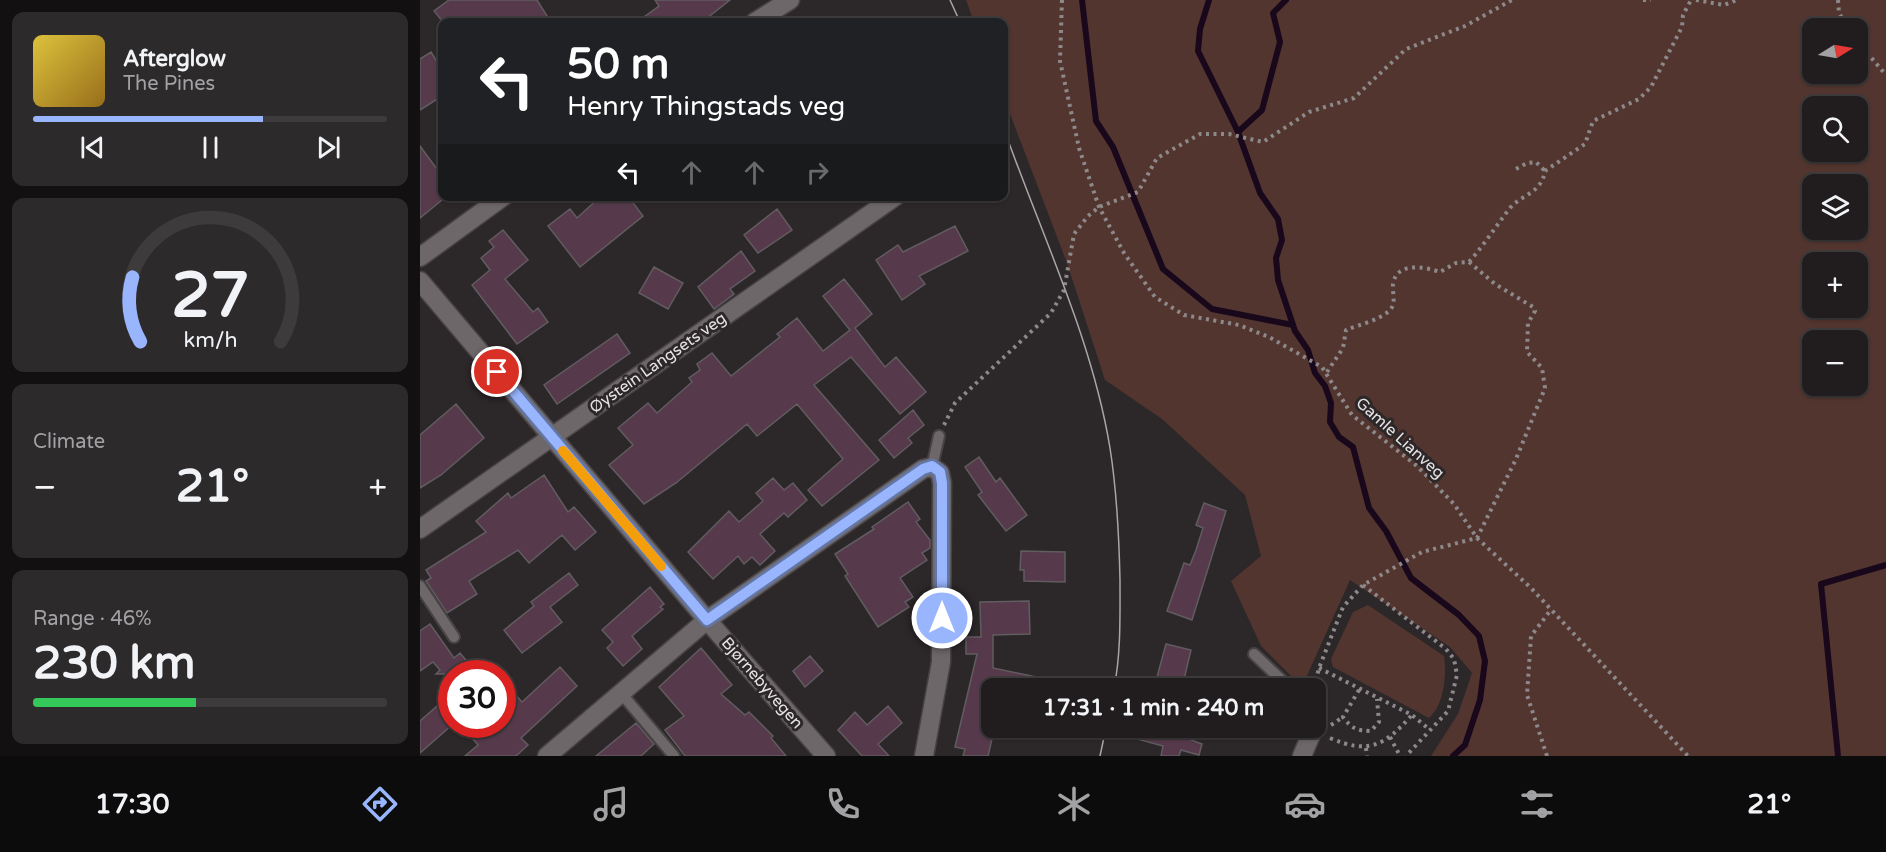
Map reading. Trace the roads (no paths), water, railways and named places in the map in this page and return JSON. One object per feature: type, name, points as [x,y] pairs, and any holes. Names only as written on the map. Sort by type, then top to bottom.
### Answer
[{"type":"street","points":[[761,18],[790,0]]},
{"type":"street","points":[[420,257],[497,201]]},
{"type":"street","name":"Øystein Langsets veg","points":[[420,529],[889,201]]},
{"type":"street","name":"Bjørnebyvegen","points":[[420,281],[707,620],[826,756]]},
{"type":"street","points":[[547,756],[707,620],[923,469],[932,466],[940,472],[942,483],[941,662],[924,756]]},
{"type":"street","points":[[1302,756],[1309,738]]},
{"type":"lane","points":[[932,466],[939,436]]},
{"type":"lane","points":[[420,586],[454,637]]},
{"type":"lane","points":[[1254,654],[1279,678]]},
{"type":"lane","points":[[621,693],[674,756]]},
{"type":"waterway","points":[[1082,0],[1096,121],[1113,147],[1163,269],[1212,309],[1293,325]]},
{"type":"waterway","points":[[1209,0],[1200,29],[1198,51],[1238,132]]},
{"type":"waterway","points":[[1286,0],[1273,13],[1280,42],[1262,110],[1238,132],[1260,193],[1278,219],[1282,240],[1276,258],[1278,280],[1295,331],[1308,350],[1315,373],[1325,386],[1331,403],[1330,422],[1339,437],[1353,447],[1369,508],[1386,531],[1411,578],[1459,615],[1479,636],[1485,661],[1480,700],[1465,745],[1453,756]]},
{"type":"waterway","points":[[1838,756],[1821,584],[1886,565]]},
{"type":"tram line","points":[[950,0],[958,18]]},
{"type":"tram line","points":[[1008,140],[1078,326],[1102,407],[1110,448],[1117,514],[1120,621],[1116,678]]},
{"type":"tram line","points":[[1100,756],[1104,738]]}]
